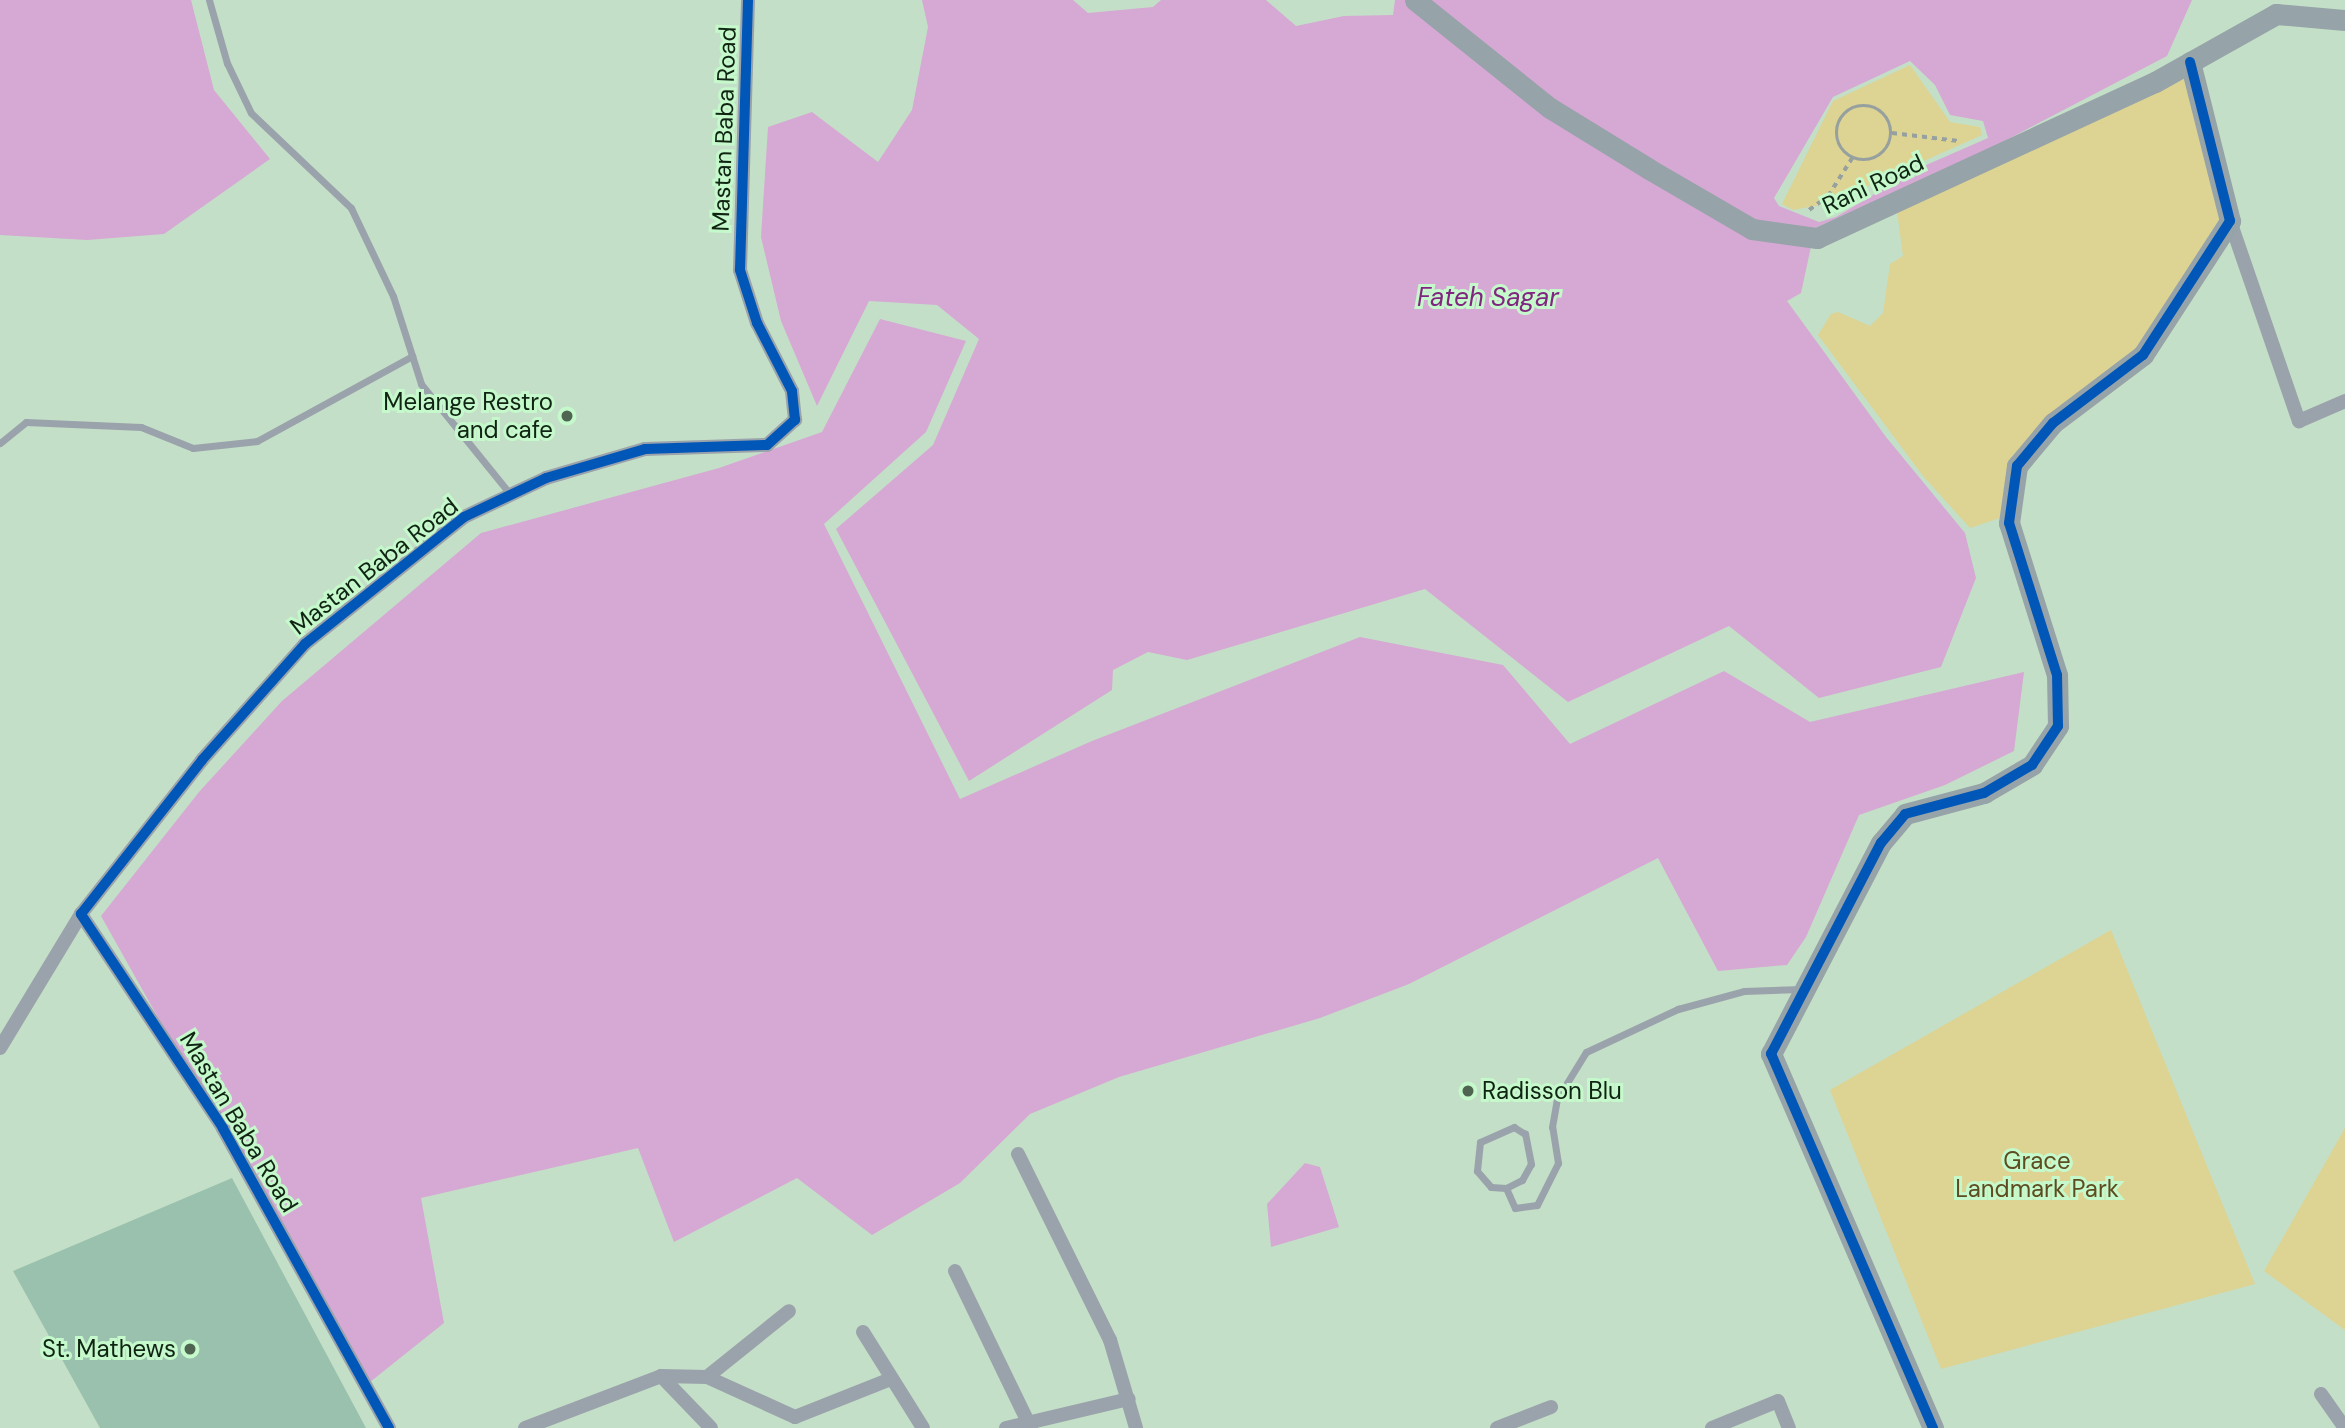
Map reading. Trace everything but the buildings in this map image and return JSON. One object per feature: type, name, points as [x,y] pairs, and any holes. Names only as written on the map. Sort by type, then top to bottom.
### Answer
[{"type":"street","name":"Mastan Baba Road","points":[[388,1428],[223,1128],[81,914],[202,760],[306,644],[464,517],[546,478],[645,449],[767,445],[795,420],[792,391],[757,323],[740,270],[748,0]]},
{"type":"street","name":"Rani Road","points":[[1415,0],[1550,108],[1649,169],[1752,229],[1817,238],[2155,82],[2276,15],[2345,20]]},
{"type":"street","points":[[2190,62],[2230,220],[2300,421],[2345,401]]},
{"type":"street","points":[[1933,1428],[1771,1054],[1881,844],[1905,814],[1984,793],[2032,765],[2058,726],[2057,676],[2009,523],[2017,466],[2053,423],[2143,355],[2230,220]]},
{"type":"street","points":[[0,1048],[81,914]]},
{"type":"street","points":[[1018,1154],[1110,1340],[1136,1428]]},
{"type":"street","points":[[955,1271],[1031,1425]]},
{"type":"street","points":[[707,1377],[789,1311]]},
{"type":"street","points":[[863,1332],[923,1428]]},
{"type":"street","points":[[661,1376],[711,1428]]},
{"type":"street","points":[[525,1428],[661,1376],[707,1377],[795,1418],[891,1378]]},
{"type":"street","points":[[2321,1394],[2345,1428]]},
{"type":"street","points":[[1006,1428],[1031,1425],[1129,1399]]},
{"type":"street","points":[[1712,1428],[1778,1401],[1789,1428]]},
{"type":"street","points":[[1497,1428],[1550,1407]]},
{"type":"lane","points":[[209,0],[228,63],[251,113],[351,208],[393,296],[421,384],[511,495]]},
{"type":"lane","points":[[0,443],[26,422],[141,427],[193,448],[257,441],[412,355]]},
{"type":"lane","points":[[1506,1188],[1515,1208],[1537,1205],[1552,1185],[1559,1163],[1552,1127],[1557,1099],[1586,1052],[1678,1009],[1744,991],[1803,989]]},
{"type":"lane","points":[[1514,1127],[1525,1134],[1531,1164],[1522,1180],[1506,1188],[1491,1187],[1477,1171],[1475,1154],[1494,1131],[1514,1127]]},
{"type":"path","points":[[1853,107],[1879,110],[1892,133],[1879,156],[1852,158],[1839,146],[1837,128],[1853,107]]},
{"type":"path","points":[[1892,133],[1959,141]]},
{"type":"path","points":[[1809,210],[1828,196],[1852,158]]},
{"type":"green space","points":[[1910,65],[1950,122],[1980,127],[1982,135],[1830,203],[1793,210],[1782,204],[1833,101]]},
{"type":"green space","points":[[2184,76],[2220,218],[2137,350],[2055,411],[2003,517],[1970,528],[1923,476],[1818,335],[1831,314],[1838,312],[1870,326],[1883,313],[1890,264],[1903,256],[1897,211]]},
{"type":"green space","name":"Grace Landmark Park","points":[[2111,930],[2255,1284],[1941,1369],[1830,1090]]},
{"type":"green space","points":[[2345,1128],[2345,1330],[2264,1271]]},
{"type":"water","points":[[0,0],[191,0],[214,90],[270,159],[164,234],[87,240],[0,235]]},
{"type":"water","name":"Fateh Sagar","points":[[922,0],[1073,0],[1088,13],[1153,7],[1161,0],[1266,0],[1296,26],[1344,16],[1393,15],[1395,0],[2192,0],[2167,56],[1970,159],[1815,228],[1801,293],[1787,301],[1886,437],[1965,533],[1976,578],[1941,667],[1819,698],[1729,626],[1568,702],[1425,589],[1187,660],[1148,652],[1113,670],[1112,690],[969,781],[836,529],[933,445],[979,339],[937,305],[869,301],[817,406],[781,321],[761,237],[768,127],[812,112],[878,162],[912,110],[928,27]],"holes":[[[1910,61],[1935,85],[1950,115],[1983,121],[1988,138],[1917,169],[1836,217],[1819,222],[1779,206],[1774,198],[1833,97]]]},
{"type":"water","points":[[880,319],[966,341],[926,432],[824,524],[960,799],[1092,741],[1360,637],[1503,665],[1570,744],[1724,671],[1810,722],[2024,672],[2014,751],[1945,785],[1859,815],[1806,937],[1787,965],[1718,971],[1658,858],[1409,984],[1320,1018],[1119,1077],[1030,1114],[960,1183],[872,1235],[797,1178],[674,1242],[638,1148],[421,1198],[444,1323],[365,1386],[101,916],[199,792],[282,701],[481,533],[719,468],[822,432]]},
{"type":"water","points":[[1305,1163],[1320,1167],[1339,1227],[1271,1247],[1267,1204]]},
{"type":"cycle path","points":[[389,1428],[223,1128],[81,914],[202,760],[305,644],[464,517],[546,478],[645,449],[767,445],[795,420],[792,391],[757,323],[740,270],[748,0]]},
{"type":"cycle path","points":[[1933,1428],[1771,1054],[1881,843],[1905,814],[1984,793],[2032,765],[2058,726],[2057,675],[2009,523],[2017,466],[2053,423],[2143,355],[2230,221],[2190,62]]},
{"type":"place","name":"Melange Restro and cafe","points":[[567,416]]},
{"type":"place","name":"Radisson Blu","points":[[1468,1091]]},
{"type":"place","name":"St. Mathews","points":[[190,1349]]}]
